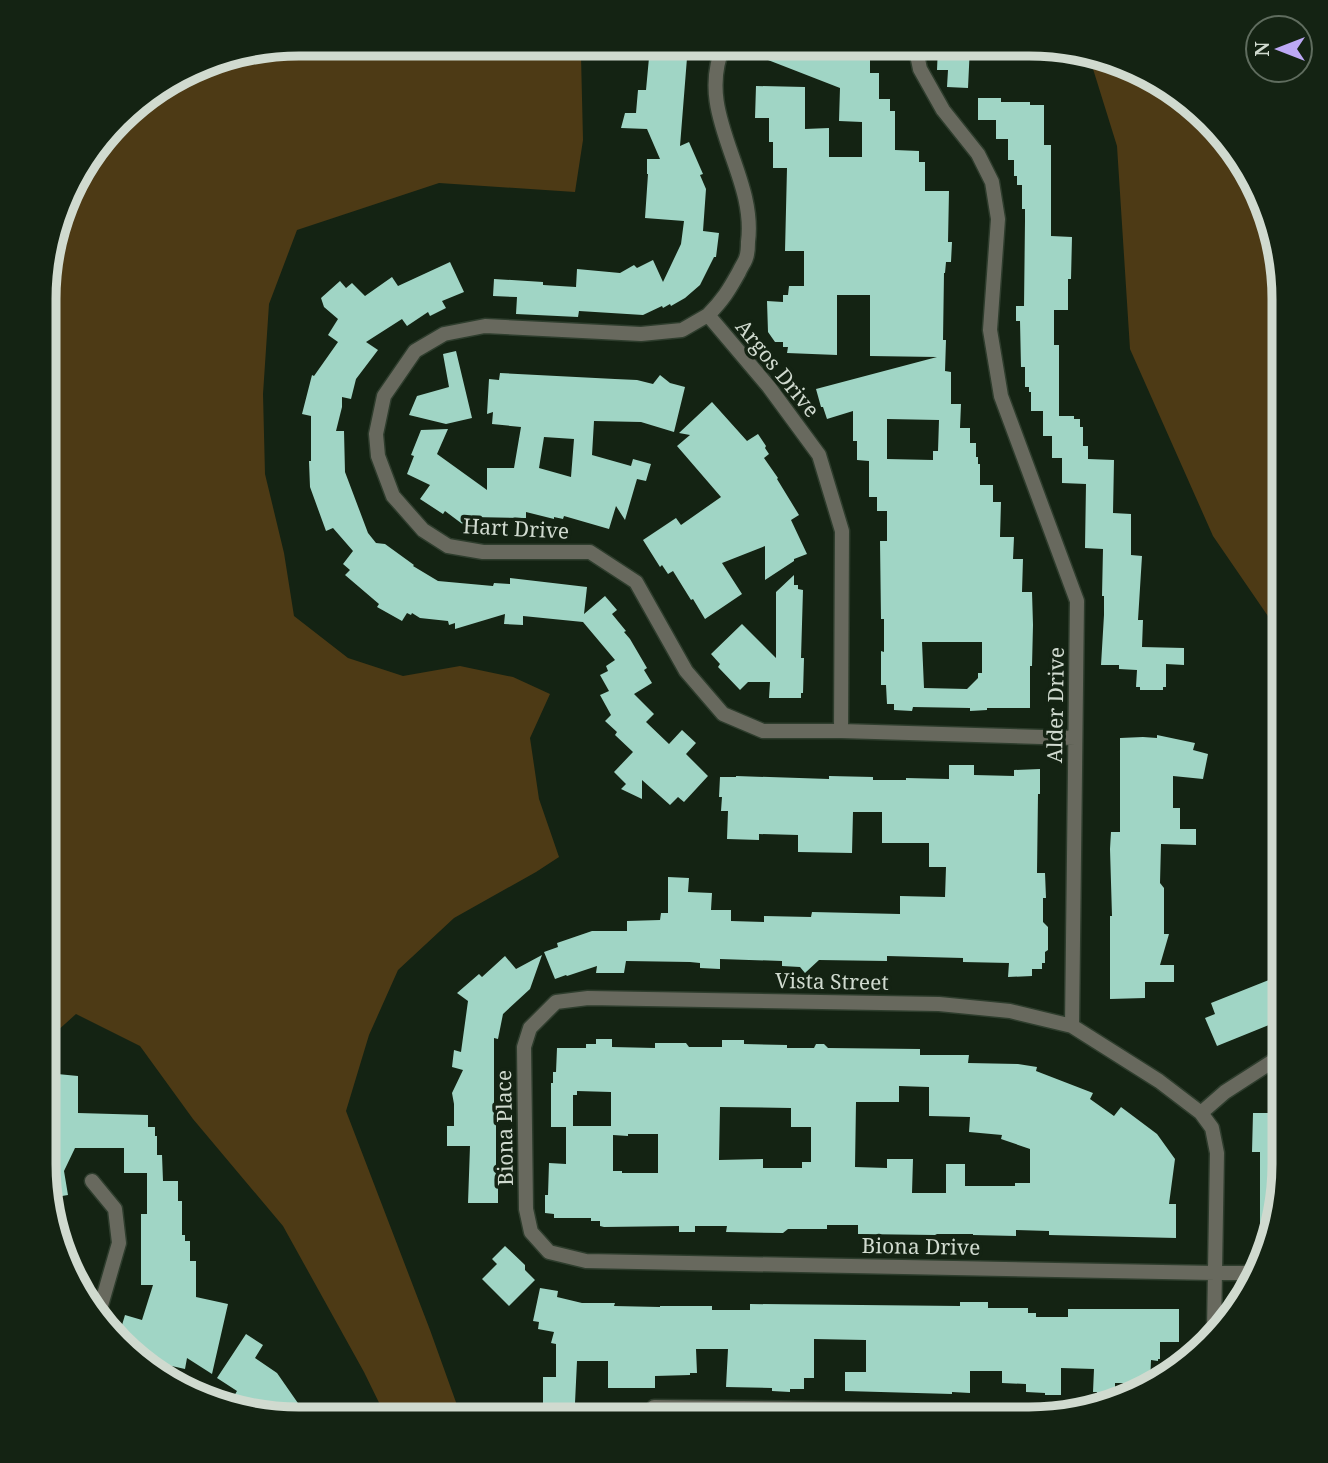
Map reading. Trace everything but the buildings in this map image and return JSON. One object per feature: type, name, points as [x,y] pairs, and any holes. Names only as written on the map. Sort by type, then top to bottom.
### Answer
[{"type":"street","name":"Argos Drive","points":[[720,56],[715,78],[719,117],[746,198],[750,228],[746,257],[725,298],[708,315],[769,387],[819,455],[842,531],[841,731]]},
{"type":"street","name":"Alder Drive","points":[[917,56],[920,69],[943,110],[978,154],[992,182],[998,219],[990,330],[1001,396],[1077,601],[1072,1026]]},
{"type":"street","name":"Hart Drive","points":[[708,315],[682,330],[641,334],[485,326],[444,334],[415,351],[384,396],[376,435],[377,456],[393,496],[423,530],[448,545],[484,552],[590,552],[636,582],[686,671],[723,714],[762,731],[1075,738]]},
{"type":"street","name":"Vista Street","points":[[588,998],[939,1004],[1010,1011],[1072,1026]]},
{"type":"street","name":"Biona Place","points":[[586,1261],[549,1252],[531,1232],[526,1209],[524,1047],[530,1028],[556,1002],[588,998]]},
{"type":"street","points":[[1072,1026],[1159,1080],[1201,1113],[1212,1128],[1217,1153],[1214,1321]]},
{"type":"street","points":[[1201,1113],[1225,1092],[1271,1062]]},
{"type":"street","points":[[92,1181],[115,1209],[119,1243],[101,1305]]},
{"type":"street","name":"Biona Drive","points":[[586,1261],[1245,1273]]},
{"type":"shaded area","points":[[299,56],[581,56],[583,140],[575,192],[439,183],[297,230],[269,304],[263,394],[265,474],[284,553],[294,616],[348,658],[403,676],[460,666],[513,677],[550,694],[530,738],[539,799],[559,857],[454,918],[398,970],[369,1035],[346,1111],[457,1406],[381,1406],[283,1226],[193,1119],[140,1046],[76,1014],[57,1031],[56,299],[64,236],[89,178],[116,139],[139,116],[178,89],[236,64]]},
{"type":"shaded area","points":[[1091,64],[1136,81],[1164,97],[1201,127],[1231,164],[1259,221],[1271,283],[1271,621],[1213,536],[1130,349],[1117,146]]}]
